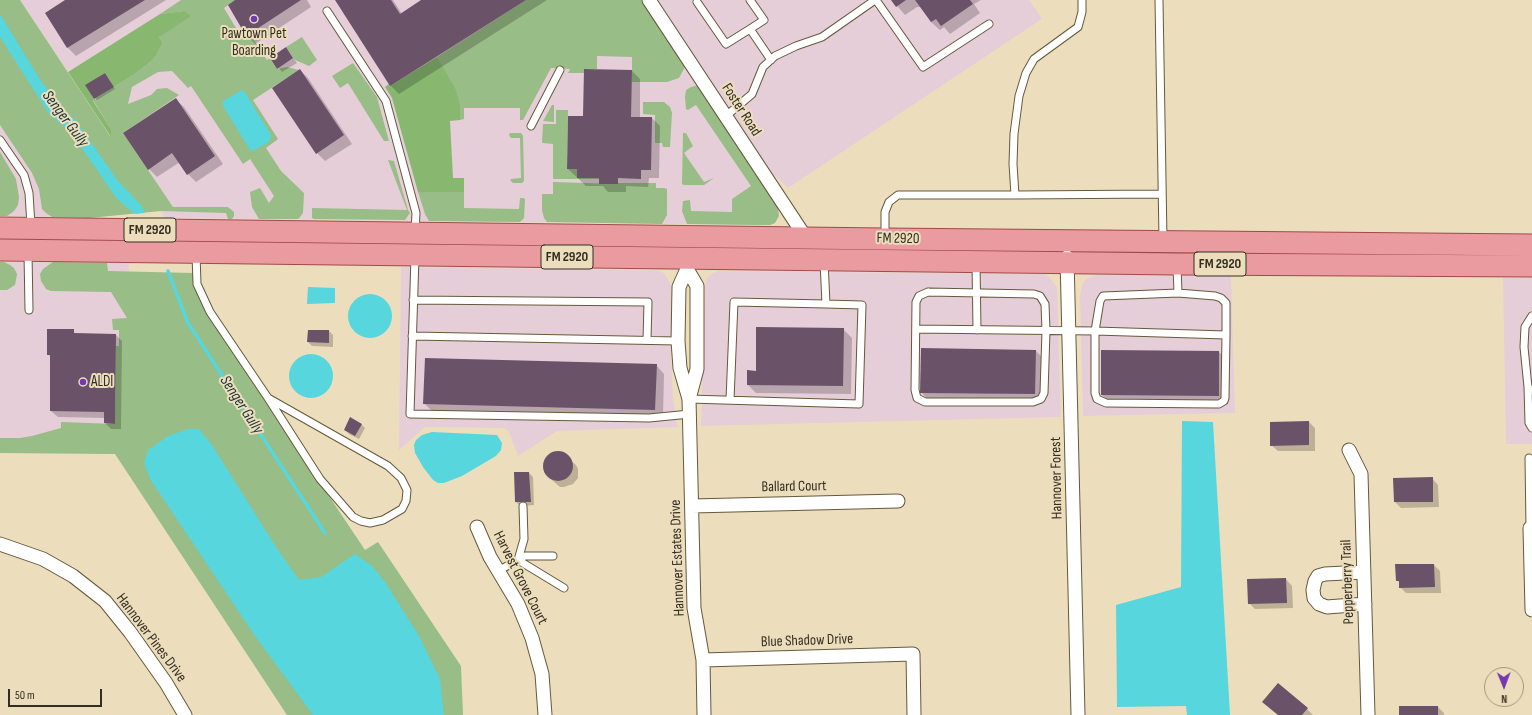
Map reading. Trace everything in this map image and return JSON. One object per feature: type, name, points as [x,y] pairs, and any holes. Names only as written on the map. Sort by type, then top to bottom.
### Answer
[{"type":"main road","name":"FM 2920","points":[[0,228],[1532,245]]},
{"type":"main road","name":"FM 2920","points":[[0,250],[415,255],[686,264],[824,260],[1532,266]]},
{"type":"street","name":"Foster Road","points":[[649,0],[806,238]]},
{"type":"street","name":"Hannover Forest","points":[[1067,241],[1078,715]]},
{"type":"street","name":"Hannover Estates Drive","points":[[686,264],[679,287],[678,341],[680,368],[689,398],[694,608],[702,660],[704,715]]},
{"type":"street","name":"Hannover Estates Drive","points":[[686,264],[697,286],[697,369],[689,398]]},
{"type":"street","name":"Pepperberry Trail","points":[[1349,450],[1361,474],[1368,715]]},
{"type":"street","name":"Ballard Court","points":[[692,506],[898,501]]},
{"type":"street","name":"Harvest Grove Court","points":[[476,527],[490,557],[518,604],[532,638],[542,674],[545,715]]},
{"type":"street","points":[[1531,528],[1532,610]]},
{"type":"street","name":"Hannover Pines Drive","points":[[0,544],[43,559],[72,576],[105,601],[130,632],[166,683],[185,715]]},
{"type":"street","points":[[1364,572],[1325,574],[1318,576],[1314,581],[1312,590],[1314,598],[1319,604],[1327,606],[1365,604]]},
{"type":"street","name":"Blue Shadow Drive","points":[[702,660],[913,654],[914,715]]},
{"type":"lane","points":[[697,2],[726,44],[764,20],[750,0]]},
{"type":"lane","points":[[726,116],[752,94],[763,67],[775,56],[822,36],[876,0],[923,67],[989,24]]},
{"type":"lane","points":[[1015,195],[1013,164],[1014,134],[1019,96],[1026,73],[1034,59],[1078,27],[1082,12],[1082,0]]},
{"type":"lane","points":[[1159,0],[1163,241]]},
{"type":"lane","points":[[327,11],[386,101],[416,212],[415,233]]},
{"type":"lane","points":[[750,29],[771,60]]},
{"type":"lane","points":[[531,126],[560,70]]},
{"type":"lane","points":[[1,144],[24,175],[29,192],[32,228]]},
{"type":"lane","points":[[885,239],[885,212],[890,202],[898,195],[1162,194]]},
{"type":"lane","points":[[28,251],[29,310]]},
{"type":"lane","points":[[196,252],[197,284],[210,312],[320,479],[352,517],[362,522],[370,523],[383,520],[402,509],[406,501],[407,490],[401,478],[388,466],[268,398]]},
{"type":"lane","points":[[415,255],[410,414],[649,418],[690,414]]},
{"type":"lane","points":[[824,260],[826,304]]},
{"type":"lane","points":[[976,261],[978,293],[977,330]]},
{"type":"lane","points":[[1177,264],[1178,294]]},
{"type":"lane","points":[[928,292],[1034,294],[1040,296],[1045,304],[1046,331],[1044,392],[1041,399],[1033,402],[925,402],[917,398],[915,390],[916,329],[916,302],[919,296],[928,292]]},
{"type":"lane","points":[[1178,294],[1215,296],[1224,300],[1226,303],[1225,398],[1219,404],[1106,403],[1097,399],[1095,393],[1095,331],[1100,301],[1103,296],[1178,294]]},
{"type":"lane","points":[[413,300],[648,302],[647,340]]},
{"type":"lane","points":[[689,398],[730,400],[859,404],[862,305],[734,302],[730,400]]},
{"type":"lane","points":[[1532,316],[1525,327],[1524,347],[1530,389],[1529,423],[1532,428]]},
{"type":"lane","points":[[916,329],[1095,331],[1226,335]]},
{"type":"lane","points":[[412,336],[678,341]]},
{"type":"lane","points":[[1529,458],[1531,528]]},
{"type":"lane","points":[[518,560],[524,539],[523,506]]},
{"type":"lane","points":[[498,571],[525,556],[553,556]]},
{"type":"lane","points":[[518,560],[564,588]]},
{"type":"shaded area","points":[[20,0],[642,0],[778,209],[779,216],[775,223],[770,225],[165,218]]},
{"type":"shaded area","points":[[657,0],[1029,0],[1042,19],[788,188],[773,174]]},
{"type":"shaded area","points":[[0,85],[89,218],[0,216]]},
{"type":"shaded area","points":[[0,262],[129,263],[124,449],[115,454],[0,453]]},
{"type":"shaded area","points":[[401,267],[655,270],[664,273],[671,285],[671,354],[673,399],[678,427],[557,431],[518,456],[509,432],[504,428],[425,427],[399,450]]},
{"type":"shaded area","points":[[719,271],[1044,274],[1048,276],[1057,287],[1061,417],[701,426],[705,287],[707,278],[713,273]]},
{"type":"shaded area","points":[[1096,275],[1231,276],[1235,413],[1083,416],[1080,295],[1082,285],[1086,279]]},
{"type":"shaded area","points":[[1503,278],[1532,278],[1532,444],[1506,444]]},
{"type":"green space","points":[[0,0],[20,0],[110,136],[111,129],[93,100],[135,74],[154,59],[163,43],[159,37],[184,11],[160,14],[181,0],[235,0],[224,8],[242,38],[250,34],[267,60],[270,58],[277,69],[287,67],[299,70],[253,100],[278,139],[266,148],[281,171],[304,193],[303,213],[298,219],[259,219],[252,207],[250,192],[260,188],[269,203],[274,196],[250,159],[243,164],[191,86],[188,88],[172,71],[158,72],[132,87],[128,104],[151,95],[157,89],[167,88],[179,95],[123,133],[173,207],[228,207],[234,212],[232,219],[228,219],[226,213],[161,211],[89,218],[52,217],[46,213],[42,209],[39,189],[32,173],[0,125]]},
{"type":"green space","points":[[526,0],[642,0],[685,67],[679,78],[667,82],[632,82],[632,57],[597,56],[597,69],[584,69],[584,73],[568,73],[570,69],[551,68],[523,120],[520,120],[520,108],[464,108],[464,119],[460,120],[460,105],[437,57]]},
{"type":"green space","points":[[184,11],[191,16],[159,37],[163,43],[154,59],[135,74],[114,87],[105,73],[86,85],[94,99],[93,101],[111,129],[111,137],[68,72],[160,14]]},
{"type":"green space","points":[[302,37],[317,60],[309,66],[295,60],[286,47]]},
{"type":"green space","points":[[437,57],[456,90],[460,105],[460,120],[450,121],[453,178],[464,178],[464,192],[418,192],[392,98],[385,87],[389,84],[390,86]]},
{"type":"green space","points":[[353,63],[377,97],[389,141],[384,141],[348,83],[340,88],[332,76]]},
{"type":"green space","points":[[699,85],[775,202],[779,216],[775,223],[770,225],[687,224],[682,211],[683,201],[690,200],[691,211],[732,212],[732,199],[751,186],[696,105],[688,110],[686,109],[686,90]]},
{"type":"green space","points":[[643,102],[664,102],[670,107],[672,113],[670,147],[663,147],[662,143],[655,143],[655,115],[643,114]]},
{"type":"green space","points":[[552,105],[554,105],[554,122],[543,121]]},
{"type":"green space","points":[[556,110],[568,110],[567,169],[577,169],[577,178],[599,179],[553,179],[553,144],[542,142],[543,124],[556,124]]},
{"type":"green space","points":[[510,133],[521,133],[523,136],[524,181],[522,183],[513,183],[510,180],[521,178],[520,138],[511,138],[509,135]]},
{"type":"green space","points":[[683,133],[686,133],[693,146],[684,153],[704,182],[714,178],[704,185],[682,184]]},
{"type":"green space","points":[[0,152],[16,179],[19,197],[18,205],[14,211],[7,216],[0,216]]},
{"type":"green space","points":[[388,160],[394,161],[410,213],[405,220],[312,218],[312,208],[407,210]]},
{"type":"green space","points":[[553,182],[618,184],[656,183],[656,188],[667,189],[667,215],[662,224],[547,222],[544,218],[542,210],[542,194],[553,194]]},
{"type":"green space","points":[[418,192],[464,192],[464,208],[519,209],[520,198],[523,198],[525,199],[524,218],[520,222],[429,221],[425,214]]},
{"type":"green space","points":[[0,262],[10,265],[14,268],[17,274],[15,285],[7,290],[0,290]]},
{"type":"green space","points":[[53,262],[107,263],[108,271],[193,273],[198,292],[206,312],[365,550],[378,542],[461,666],[463,715],[287,715],[115,454],[0,453],[0,438],[20,438],[32,436],[61,428],[61,422],[115,424],[116,346],[119,346],[119,330],[113,330],[112,319],[127,318],[111,292],[51,291],[46,289],[41,281],[40,274],[43,269]]},
{"type":"water","points":[[0,14],[39,78],[59,105],[76,121],[118,181],[141,205],[145,213],[135,214],[117,199],[70,131],[49,114],[0,37]]},
{"type":"water","points":[[242,90],[271,135],[270,141],[255,150],[250,150],[223,106],[223,101]]},
{"type":"water","points":[[308,287],[335,288],[335,303],[307,304]]},
{"type":"water","points":[[366,294],[374,294],[379,295],[386,300],[391,307],[391,325],[386,332],[379,337],[366,338],[358,335],[351,328],[348,320],[348,312],[351,304],[358,297]]},
{"type":"water","points":[[307,354],[315,354],[327,360],[333,372],[333,380],[327,392],[315,398],[307,398],[295,392],[289,380],[289,372],[295,360]]},
{"type":"water","points":[[1182,421],[1213,422],[1230,715],[1187,715],[1186,706],[1117,707],[1116,605],[1181,587]]},
{"type":"water","points":[[188,429],[199,429],[212,445],[276,547],[299,580],[321,577],[355,554],[372,566],[385,582],[419,636],[440,679],[444,715],[313,715],[255,636],[150,479],[144,463],[148,450],[168,436]]},
{"type":"water","points":[[432,432],[497,435],[502,443],[501,450],[496,456],[462,476],[444,483],[438,483],[433,480],[423,467],[415,453],[414,445],[416,440],[422,435]]},
{"type":"building","points":[[65,0],[145,0],[67,48],[45,13]]},
{"type":"building","name":"Pawtown Pet Boarding","points":[[235,0],[301,0],[246,36],[228,5]]},
{"type":"building","points":[[335,0],[391,0],[400,14],[421,0],[526,0],[390,86]]},
{"type":"building","points":[[891,0],[906,0],[896,7]]},
{"type":"building","points":[[915,0],[970,0],[973,4],[941,26],[936,19],[931,22]]},
{"type":"building","points":[[286,47],[293,58],[277,69],[270,58]]},
{"type":"building","points":[[300,69],[344,135],[316,154],[272,88]]},
{"type":"building","points":[[584,69],[632,70],[631,117],[652,117],[651,170],[641,170],[641,179],[618,178],[618,184],[599,184],[599,178],[577,178],[577,169],[567,169],[568,116],[583,116]]},
{"type":"building","points":[[105,73],[114,87],[94,99],[85,85]]},
{"type":"building","points":[[176,98],[215,156],[187,175],[172,153],[148,170],[123,133]]},
{"type":"building","points":[[756,327],[844,328],[843,386],[747,385],[747,370],[756,371]]},
{"type":"building","name":"ALDI","points":[[47,329],[74,329],[74,333],[116,334],[115,424],[104,423],[104,412],[50,411],[50,355],[47,355]]},
{"type":"building","points":[[308,330],[329,330],[329,343],[307,342]]},
{"type":"building","points":[[921,348],[1036,350],[1035,394],[920,393]]},
{"type":"building","points":[[1101,350],[1219,351],[1219,396],[1101,395]]},
{"type":"building","points":[[425,358],[657,364],[655,410],[423,404]]},
{"type":"building","points":[[350,417],[362,424],[355,436],[344,430]]},
{"type":"building","points":[[1309,421],[1309,445],[1270,446],[1270,422]]},
{"type":"building","points":[[558,451],[569,455],[573,466],[569,477],[558,481],[547,477],[543,466],[547,455]]},
{"type":"building","points":[[514,472],[529,472],[531,502],[515,502]]},
{"type":"building","points":[[1433,477],[1433,502],[1394,502],[1393,478]]},
{"type":"building","points":[[1395,564],[1434,564],[1435,587],[1399,588],[1399,581],[1396,581]]},
{"type":"building","points":[[1286,578],[1287,603],[1248,604],[1247,579]]},
{"type":"building","points":[[1278,683],[1308,708],[1302,715],[1278,715],[1262,702]]},
{"type":"building","points":[[1399,706],[1438,706],[1438,715],[1399,715]]},
{"type":"waterway","name":"Senger Gully","points":[[168,271],[188,323],[325,533]]},
{"type":"place","name":"Pawtown Pet Boarding","points":[[254,19]]},
{"type":"place","name":"ALDI","points":[[83,382]]}]
